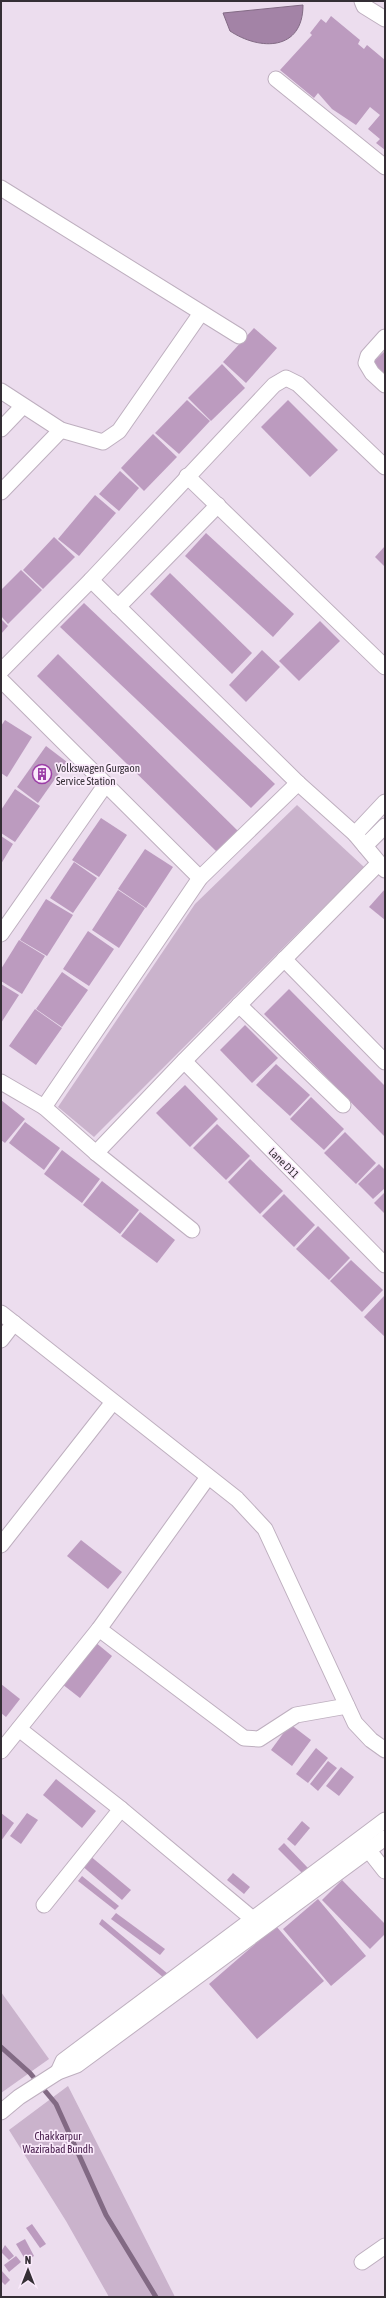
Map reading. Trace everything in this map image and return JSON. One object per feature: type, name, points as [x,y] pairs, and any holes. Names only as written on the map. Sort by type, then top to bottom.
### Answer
[{"type":"street","points":[[362,1],[364,6],[385,19]]},
{"type":"street","points":[[276,79],[385,167]]},
{"type":"street","points":[[1,188],[201,314],[239,336]]},
{"type":"street","points":[[1,391],[61,430],[103,442],[119,431],[201,314]]},
{"type":"street","points":[[385,337],[368,356],[366,364],[372,373],[385,385]]},
{"type":"street","points":[[1,671],[91,580],[274,385],[286,378],[298,384],[385,467]]},
{"type":"street","points":[[1,429],[23,406]]},
{"type":"street","points":[[1,492],[61,430]]},
{"type":"street","points":[[187,476],[385,667]]},
{"type":"street","points":[[118,607],[218,506]]},
{"type":"street","points":[[91,580],[298,783],[355,834],[382,866],[284,959],[96,1153]]},
{"type":"street","points":[[1,680],[200,878]]},
{"type":"street","points":[[44,1107],[200,878],[298,783]]},
{"type":"street","points":[[1,934],[106,784]]},
{"type":"street","points":[[355,834],[385,802]]},
{"type":"street","points":[[365,846],[385,826]]},
{"type":"street","points":[[284,959],[385,1062]]},
{"type":"street","points":[[239,1005],[343,1105]]},
{"type":"street","name":"Lane D11","points":[[184,1061],[385,1265]]},
{"type":"street","points":[[1,1082],[44,1107],[96,1153],[192,1230]]},
{"type":"street","points":[[1,1313],[237,1499],[265,1529],[355,1723],[371,1740],[385,1750]]},
{"type":"street","points":[[1,1340],[14,1323]]},
{"type":"street","points":[[1,1544],[113,1402]]},
{"type":"street","points":[[1,1751],[99,1629],[208,1477]]},
{"type":"street","points":[[99,1629],[244,1738],[259,1739],[296,1715],[347,1706]]},
{"type":"street","points":[[19,1729],[122,1809],[258,1924]]},
{"type":"street","points":[[44,1905],[122,1809]]},
{"type":"street","points":[[1,2112],[19,2097],[58,2072],[63,2062],[258,1924],[364,1845],[385,1820]]},
{"type":"street","points":[[364,1845],[385,1838]]},
{"type":"street","points":[[364,1845],[385,1871]]},
{"type":"street","points":[[362,2262],[385,2246]]},
{"type":"green space","points":[[297,805],[364,867],[94,1137],[58,1107],[195,904]]},
{"type":"green space","points":[[1,1992],[49,2059],[1,2093]]},
{"type":"green space","name":"Chakkarpur Wazirabad Bundh","points":[[68,2086],[175,2297],[109,2297],[66,2221],[9,2130]]},
{"type":"shaded area","points":[[303,5],[301,20],[296,31],[288,39],[278,43],[266,44],[242,38],[230,31],[223,13]]},
{"type":"building","points":[[331,16],[360,40],[358,44],[364,49],[367,45],[385,60],[385,150],[376,143],[380,139],[368,129],[380,115],[370,107],[356,125],[332,109],[318,93],[314,98],[280,70],[312,35],[310,33],[321,19],[326,23]]},
{"type":"building","points":[[254,328],[277,348],[246,383],[223,362]]},
{"type":"building","points":[[385,351],[385,378],[371,364]]},
{"type":"building","points":[[222,364],[245,388],[211,421],[188,398]]},
{"type":"building","points":[[187,400],[210,421],[179,454],[155,433]]},
{"type":"building","points":[[288,400],[338,450],[310,477],[261,427]]},
{"type":"building","points":[[153,434],[177,457],[144,491],[121,468]]},
{"type":"building","points":[[120,471],[139,488],[119,511],[99,494]]},
{"type":"building","points":[[95,495],[116,513],[79,556],[58,539]]},
{"type":"building","points":[[206,533],[294,614],[273,637],[185,556]]},
{"type":"building","points":[[54,537],[75,557],[43,589],[23,570]]},
{"type":"building","points":[[385,546],[385,567],[375,557]]},
{"type":"building","points":[[21,570],[42,590],[8,624],[1,616],[1,590]]},
{"type":"building","points":[[170,573],[252,653],[232,674],[150,594]]},
{"type":"building","points":[[84,603],[275,784],[251,808],[60,627]]},
{"type":"building","points":[[1,619],[8,626],[1,634]]},
{"type":"building","points":[[320,621],[340,641],[299,681],[279,661]]},
{"type":"building","points":[[262,650],[280,667],[246,702],[229,685]]},
{"type":"building","points":[[58,654],[238,831],[217,852],[37,676]]},
{"type":"building","points":[[5,720],[32,737],[7,777],[1,773],[1,726]]},
{"type":"building","name":"Volkswagen Gurgaon Service Station","points":[[46,746],[67,762],[38,803],[17,787]]},
{"type":"building","points":[[15,789],[40,806],[15,842],[1,833],[1,810]]},
{"type":"building","points":[[101,818],[127,835],[99,877],[72,860]]},
{"type":"building","points":[[1,836],[13,844],[1,864]]},
{"type":"building","points":[[145,849],[173,867],[146,908],[118,889]]},
{"type":"building","points":[[74,862],[97,878],[73,913],[50,898]]},
{"type":"building","points":[[385,889],[385,920],[369,907]]},
{"type":"building","points":[[118,890],[145,908],[119,948],[92,930]]},
{"type":"building","points":[[46,899],[73,915],[47,956],[20,940]]},
{"type":"building","points":[[88,931],[114,949],[89,986],[63,969]]},
{"type":"building","points":[[19,940],[45,956],[22,994],[1,981],[1,969]]},
{"type":"building","points":[[62,972],[88,990],[62,1027],[36,1009]]},
{"type":"building","points":[[1,984],[19,995],[1,1023]]},
{"type":"building","points":[[289,989],[385,1086],[385,1137],[264,1014]]},
{"type":"building","points":[[35,1009],[62,1028],[36,1065],[9,1046]]},
{"type":"building","points":[[245,1025],[278,1058],[252,1083],[220,1050]]},
{"type":"building","points":[[276,1064],[310,1095],[290,1116],[256,1085]]},
{"type":"building","points":[[185,1085],[218,1119],[190,1147],[156,1113]]},
{"type":"building","points":[[311,1097],[344,1129],[324,1150],[290,1119]]},
{"type":"building","points":[[1,1100],[25,1119],[5,1143],[1,1140]]},
{"type":"building","points":[[25,1122],[60,1148],[44,1170],[9,1143]]},
{"type":"building","points":[[217,1124],[250,1156],[226,1180],[193,1148]]},
{"type":"building","points":[[345,1132],[376,1163],[356,1184],[324,1153]]},
{"type":"building","points":[[62,1150],[100,1179],[82,1203],[44,1174]]},
{"type":"building","points":[[250,1159],[283,1191],[260,1214],[228,1182]]},
{"type":"building","points":[[379,1164],[385,1170],[385,1188],[373,1199],[358,1184]]},
{"type":"building","points":[[102,1181],[139,1210],[120,1234],[83,1205]]},
{"type":"building","points":[[385,1192],[385,1214],[374,1203]]},
{"type":"building","points":[[284,1194],[315,1225],[294,1247],[262,1216]]},
{"type":"building","points":[[140,1212],[175,1240],[157,1263],[121,1236]]},
{"type":"building","points":[[318,1226],[350,1258],[329,1280],[296,1249]]},
{"type":"building","points":[[351,1260],[383,1290],[362,1312],[330,1281]]},
{"type":"building","points":[[385,1295],[385,1337],[364,1317]]},
{"type":"building","points":[[81,1540],[122,1572],[108,1589],[67,1556]]},
{"type":"building","points":[[95,1642],[112,1656],[80,1698],[62,1684]]},
{"type":"building","points":[[1,1684],[20,1699],[6,1717],[1,1713]]},
{"type":"building","points":[[290,1724],[311,1740],[292,1766],[271,1750]]},
{"type":"building","points":[[316,1748],[328,1758],[308,1783],[296,1774]]},
{"type":"building","points":[[328,1761],[337,1768],[318,1791],[310,1784]]},
{"type":"building","points":[[341,1767],[354,1777],[339,1796],[326,1786]]},
{"type":"building","points":[[56,1779],[96,1811],[82,1828],[43,1795]]},
{"type":"building","points":[[1,1813],[14,1823],[1,1841]]},
{"type":"building","points":[[27,1813],[38,1820],[21,1844],[10,1836]]},
{"type":"building","points":[[302,1821],[310,1828],[295,1846],[287,1839]]},
{"type":"building","points":[[284,1843],[308,1868],[302,1873],[278,1849]]},
{"type":"building","points":[[89,1855],[131,1890],[122,1900],[81,1865]]},
{"type":"building","points":[[233,1873],[250,1887],[244,1894],[227,1880]]},
{"type":"building","points":[[82,1876],[119,1906],[115,1910],[78,1881]]},
{"type":"building","points":[[342,1880],[385,1924],[385,1934],[370,1949],[322,1900]]},
{"type":"building","points":[[318,1899],[366,1956],[331,1986],[283,1929]]},
{"type":"building","points":[[116,1913],[165,1949],[160,1955],[111,1919]]},
{"type":"building","points":[[102,1919],[168,1974],[164,1978],[99,1924]]},
{"type":"building","points":[[276,1926],[324,1981],[257,2039],[209,1984]]},
{"type":"building","points":[[32,2224],[46,2244],[40,2248],[26,2228]]},
{"type":"building","points":[[25,2239],[34,2256],[26,2261],[16,2244]]},
{"type":"building","points":[[5,2245],[14,2256],[9,2260],[1,2252]]},
{"type":"building","points":[[16,2256],[21,2262],[9,2272],[4,2265]]},
{"type":"building","points":[[1,2270],[10,2280],[5,2285],[1,2281]]},
{"type":"waterway","points":[[1,2047],[30,2073],[56,2104],[106,2215],[156,2297]]},
{"type":"place","name":"Volkswagen Gurgaon Service Station","points":[[42,774]]}]
